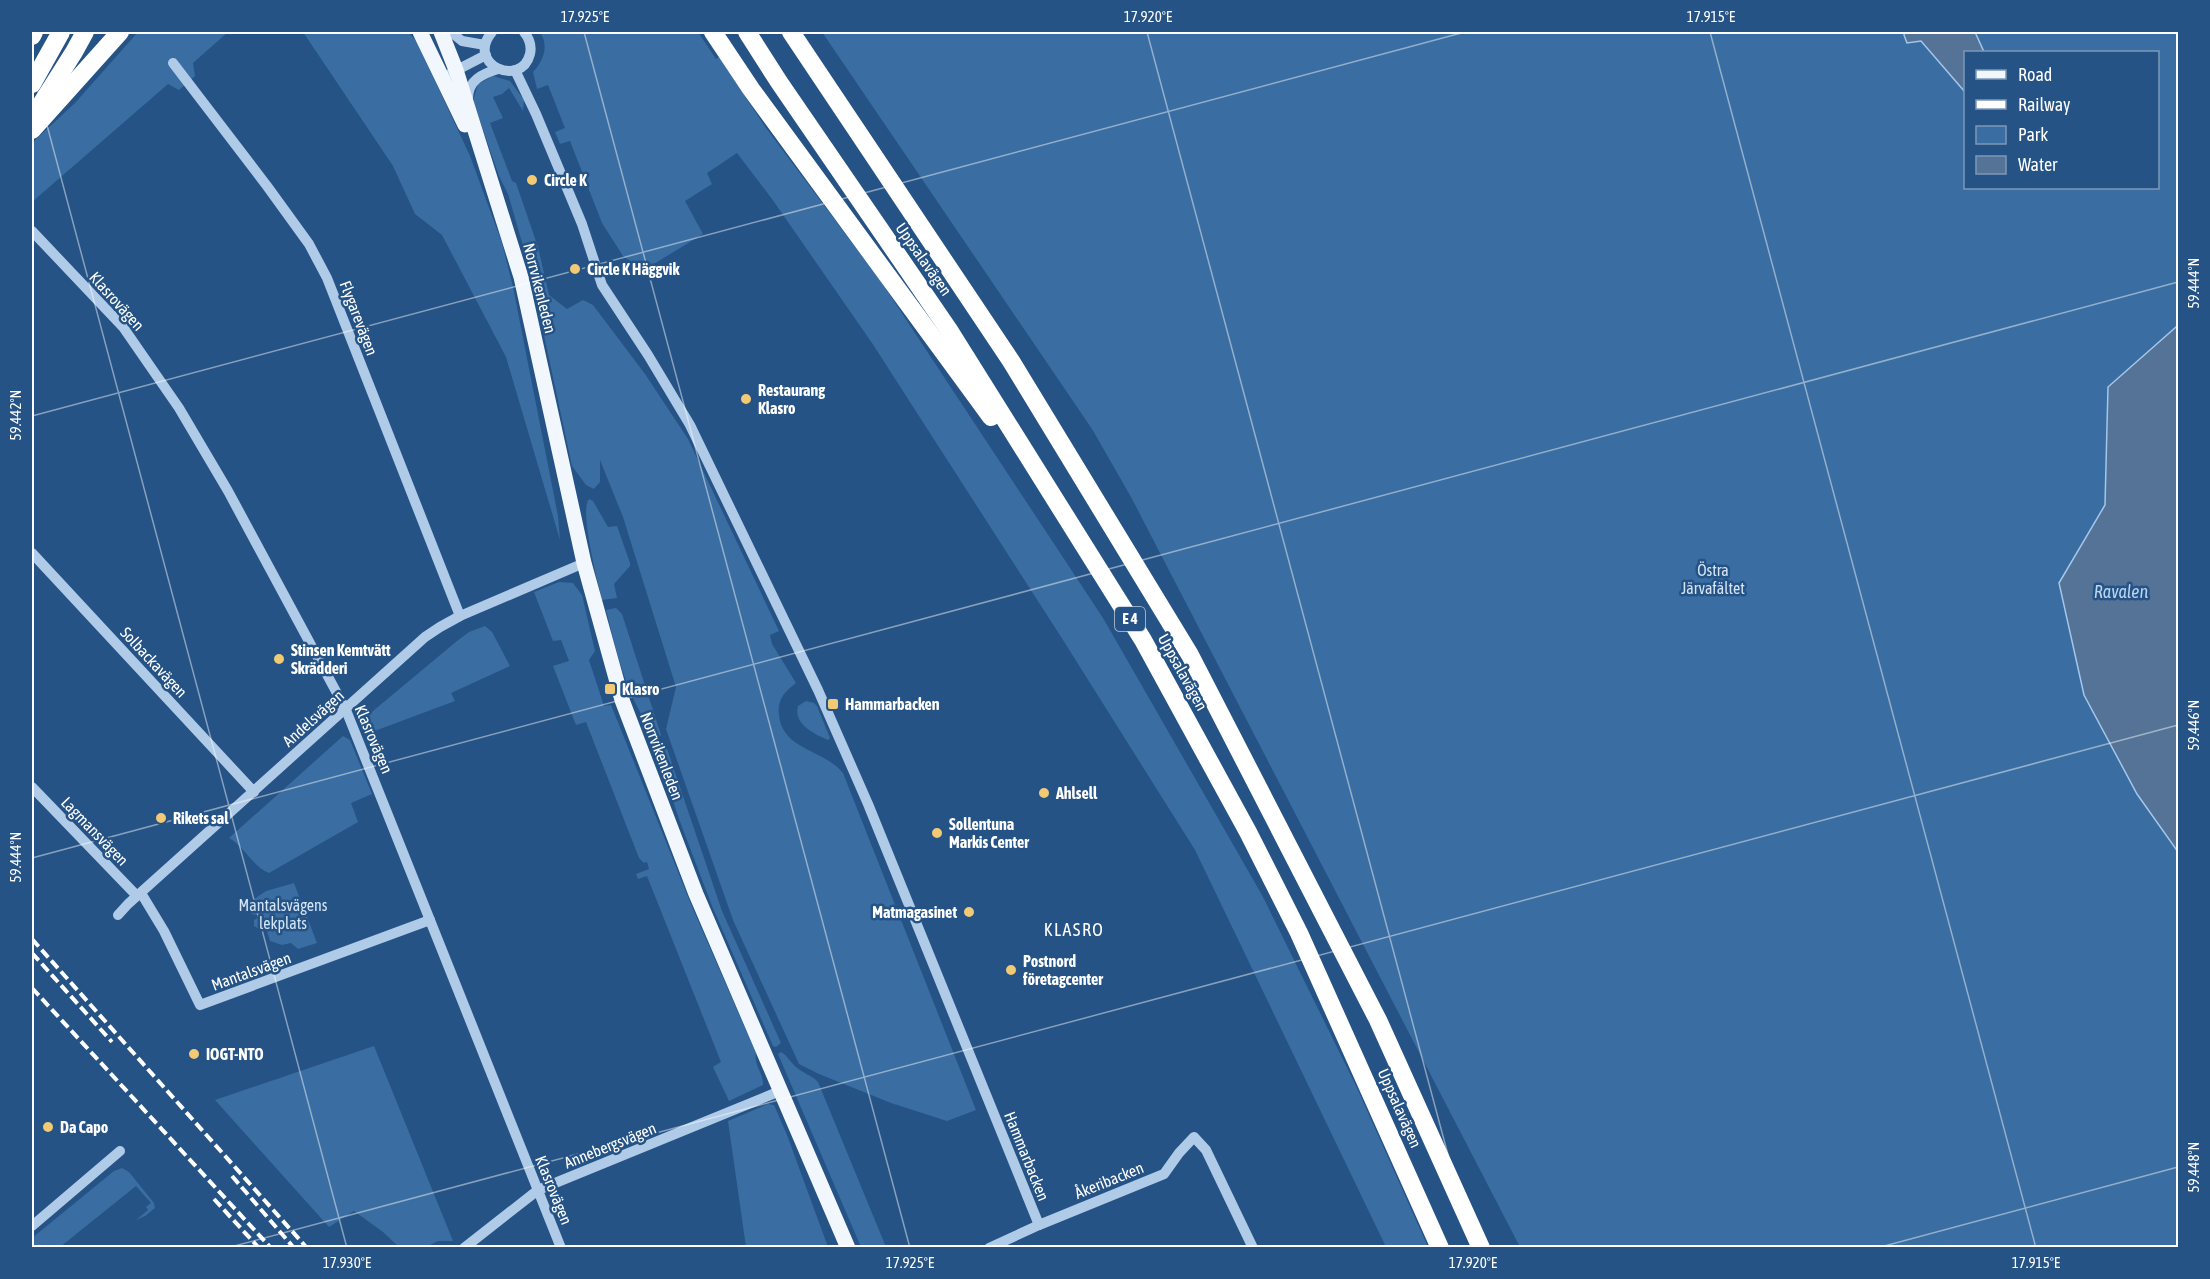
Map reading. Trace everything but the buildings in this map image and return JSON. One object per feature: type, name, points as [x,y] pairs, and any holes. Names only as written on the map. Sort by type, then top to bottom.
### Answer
[{"type":"highway","points":[[32,36],[34,32]]},
{"type":"highway","points":[[32,84],[61,32]]},
{"type":"highway","points":[[35,113],[74,32]]},
{"type":"highway","points":[[35,113],[85,32]]},
{"type":"highway","points":[[32,130],[120,32]]},
{"type":"highway","points":[[713,32],[771,117],[928,333],[1072,524]]},
{"type":"highway","name":"Uppsalavägen","points":[[747,32],[949,330],[1143,640],[1248,832],[1303,943],[1440,1248]]},
{"type":"highway","name":"Uppsalavägen","points":[[791,32],[1011,361],[1190,655],[1378,1020],[1481,1248]]},
{"type":"main road","name":"Norrvikenleden","points":[[420,32],[449,74],[470,114],[521,277],[584,563],[622,700],[696,894],[848,1248]]},
{"type":"main road","name":"Norrvikenleden","points":[[441,32],[449,74],[493,185]]},
{"type":"street","points":[[451,32],[462,41],[485,50]]},
{"type":"street","points":[[492,32],[487,37],[485,50],[489,62],[498,69]]},
{"type":"street","points":[[470,114],[469,88],[483,75],[498,69],[515,70],[522,67],[529,57],[531,49],[529,38],[524,32]]},
{"type":"street","points":[[449,74],[485,50]]},
{"type":"street","name":"Flygarevägen","points":[[173,63],[309,244],[327,278],[460,616]]},
{"type":"street","name":"Hammarbacken","points":[[515,70],[582,224],[602,285],[690,425],[818,690],[868,804],[1039,1225],[989,1248]]},
{"type":"street","name":"Klasrovägen","points":[[32,231],[123,327],[179,408],[228,491],[346,710],[561,1248]]},
{"type":"street","name":"Solbackavägen","points":[[32,553],[254,792]]},
{"type":"street","name":"Andelsvägen","points":[[118,915],[426,637],[460,616],[584,563]]},
{"type":"street","name":"Lagmansvägen","points":[[32,787],[139,895]]},
{"type":"street","name":"Mantalsvägen","points":[[139,895],[164,931],[200,1005],[430,921]]},
{"type":"street","name":"Annebergsvägen","points":[[465,1248],[538,1190],[780,1091]]},
{"type":"street","name":"Åkeribacken","points":[[1039,1225],[1164,1174],[1194,1137],[1206,1150],[1253,1248]]},
{"type":"street","points":[[32,1226],[120,1151]]},
{"type":"green space","points":[[138,32],[228,32],[193,63],[195,76],[179,90],[168,84],[32,202],[32,143],[75,103]]},
{"type":"green space","points":[[303,32],[408,32],[417,42],[470,156],[502,243],[513,287],[558,516],[560,540],[506,357],[442,235],[415,214],[393,166]]},
{"type":"green space","points":[[540,32],[698,32],[716,59],[719,57],[766,128],[880,280],[1103,618],[1262,895],[1357,1088],[1428,1247],[1386,1247],[1195,850],[872,343],[772,199],[737,153],[707,173],[712,184],[685,201],[703,234],[644,270],[623,256],[602,223],[570,141],[560,144],[555,132],[565,128],[548,85],[537,89],[533,72],[540,63],[545,48]]},
{"type":"green space","name":"Östra Järvafältet","points":[[822,32],[2178,32],[2178,1247],[1520,1247],[1131,497],[1092,429]]},
{"type":"green space","points":[[493,76],[510,81],[524,100],[523,111],[509,88],[493,97],[503,118],[490,123],[512,181],[516,183],[538,247],[549,295],[567,309],[583,300],[593,305],[645,374],[688,439],[779,631],[770,635],[772,644],[796,683],[780,701],[779,715],[782,727],[796,743],[826,759],[843,773],[976,1110],[947,1121],[891,1103],[799,1064],[733,920],[666,729],[676,687],[623,517],[600,460],[600,482],[594,489],[586,485],[572,466],[530,270],[508,194],[499,176],[473,101],[478,84]]},
{"type":"green space","points":[[589,499],[593,501],[608,527],[617,526],[630,563],[630,566],[614,584],[617,598],[602,600],[593,563],[586,517]]},
{"type":"green space","points":[[559,582],[573,583],[582,595],[595,651],[589,660],[604,706],[611,705],[693,909],[756,1053],[755,1057],[763,1085],[729,1101],[713,1067],[721,1062],[647,876],[638,879],[636,874],[649,869],[647,862],[644,863],[639,858],[586,722],[576,725],[553,666],[569,661],[561,640],[553,641],[534,592]]},
{"type":"green space","points":[[616,608],[622,614],[660,737],[657,737],[653,724],[646,722],[638,709],[622,667],[606,610]]},
{"type":"green space","points":[[485,626],[492,632],[510,666],[451,693],[455,701],[372,732],[368,717],[373,711],[457,641],[469,632]]},
{"type":"green space","points":[[806,701],[817,706],[830,738],[828,740],[806,727],[799,718],[798,706]]},
{"type":"green space","points":[[343,736],[350,740],[372,794],[351,803],[358,822],[269,873],[263,870],[229,838]]},
{"type":"green space","points":[[660,746],[667,749],[722,911],[781,1043],[776,1047],[773,1046],[712,906],[679,819],[663,769],[667,765]]},
{"type":"green space","name":"Mantalsvägens lekplats","points":[[294,883],[317,943],[298,949],[291,943],[282,945],[270,941],[266,928],[259,929],[254,926],[254,920],[261,916],[251,914],[247,904],[266,891]]},
{"type":"green space","points":[[374,1046],[453,1241],[438,1241],[426,1247],[399,1247],[354,1211],[329,1227],[215,1100]]},
{"type":"green space","points":[[781,1052],[796,1067],[818,1082],[886,1247],[861,1247],[778,1054]]},
{"type":"green space","points":[[768,1104],[774,1105],[787,1135],[828,1247],[746,1247],[728,1121]]},
{"type":"green space","points":[[122,1168],[129,1172],[154,1203],[155,1208],[136,1220],[148,1210],[146,1207],[151,1203],[136,1186],[60,1247],[32,1247],[32,1238],[114,1171]]},
{"type":"water","points":[[1905,32],[1975,32],[1984,51],[1964,51],[1964,91],[1921,41],[1907,43]]},
{"type":"water","name":"Ravalen","points":[[2178,327],[2178,852],[2137,794],[2084,695],[2059,583],[2105,505],[2108,387]]},
{"type":"railway","points":[[32,939],[307,1248]]},
{"type":"railway","points":[[32,953],[112,1042]]},
{"type":"railway","points":[[32,988],[271,1248]]},
{"type":"railway","points":[[232,1176],[294,1248]]},
{"type":"railway","points":[[214,1199],[259,1248]]},
{"type":"place","name":"Circle K","points":[[532,180]]},
{"type":"place","name":"Circle K Häggvik","points":[[575,269]]},
{"type":"place","name":"Restaurang Klasro","points":[[746,399]]},
{"type":"place","name":"Stinsen Kemtvätt Skrädderi","points":[[279,659]]},
{"type":"place","name":"Klasro","points":[[610,689]]},
{"type":"place","name":"Hammarbacken","points":[[833,704]]},
{"type":"place","name":"Ahlsell","points":[[1044,793]]},
{"type":"place","name":"Rikets sal","points":[[161,818]]},
{"type":"place","name":"Sollentuna Markis Center","points":[[937,833]]},
{"type":"place","name":"Matmagasinet","points":[[969,912]]},
{"type":"place","name":"Postnord företagcenter","points":[[1011,970]]},
{"type":"place","name":"IOGT-NTO","points":[[194,1054]]},
{"type":"place","name":"Da Capo","points":[[48,1127]]},
{"type":"district","name":"KLASRO","points":[[1074,930]]}]
